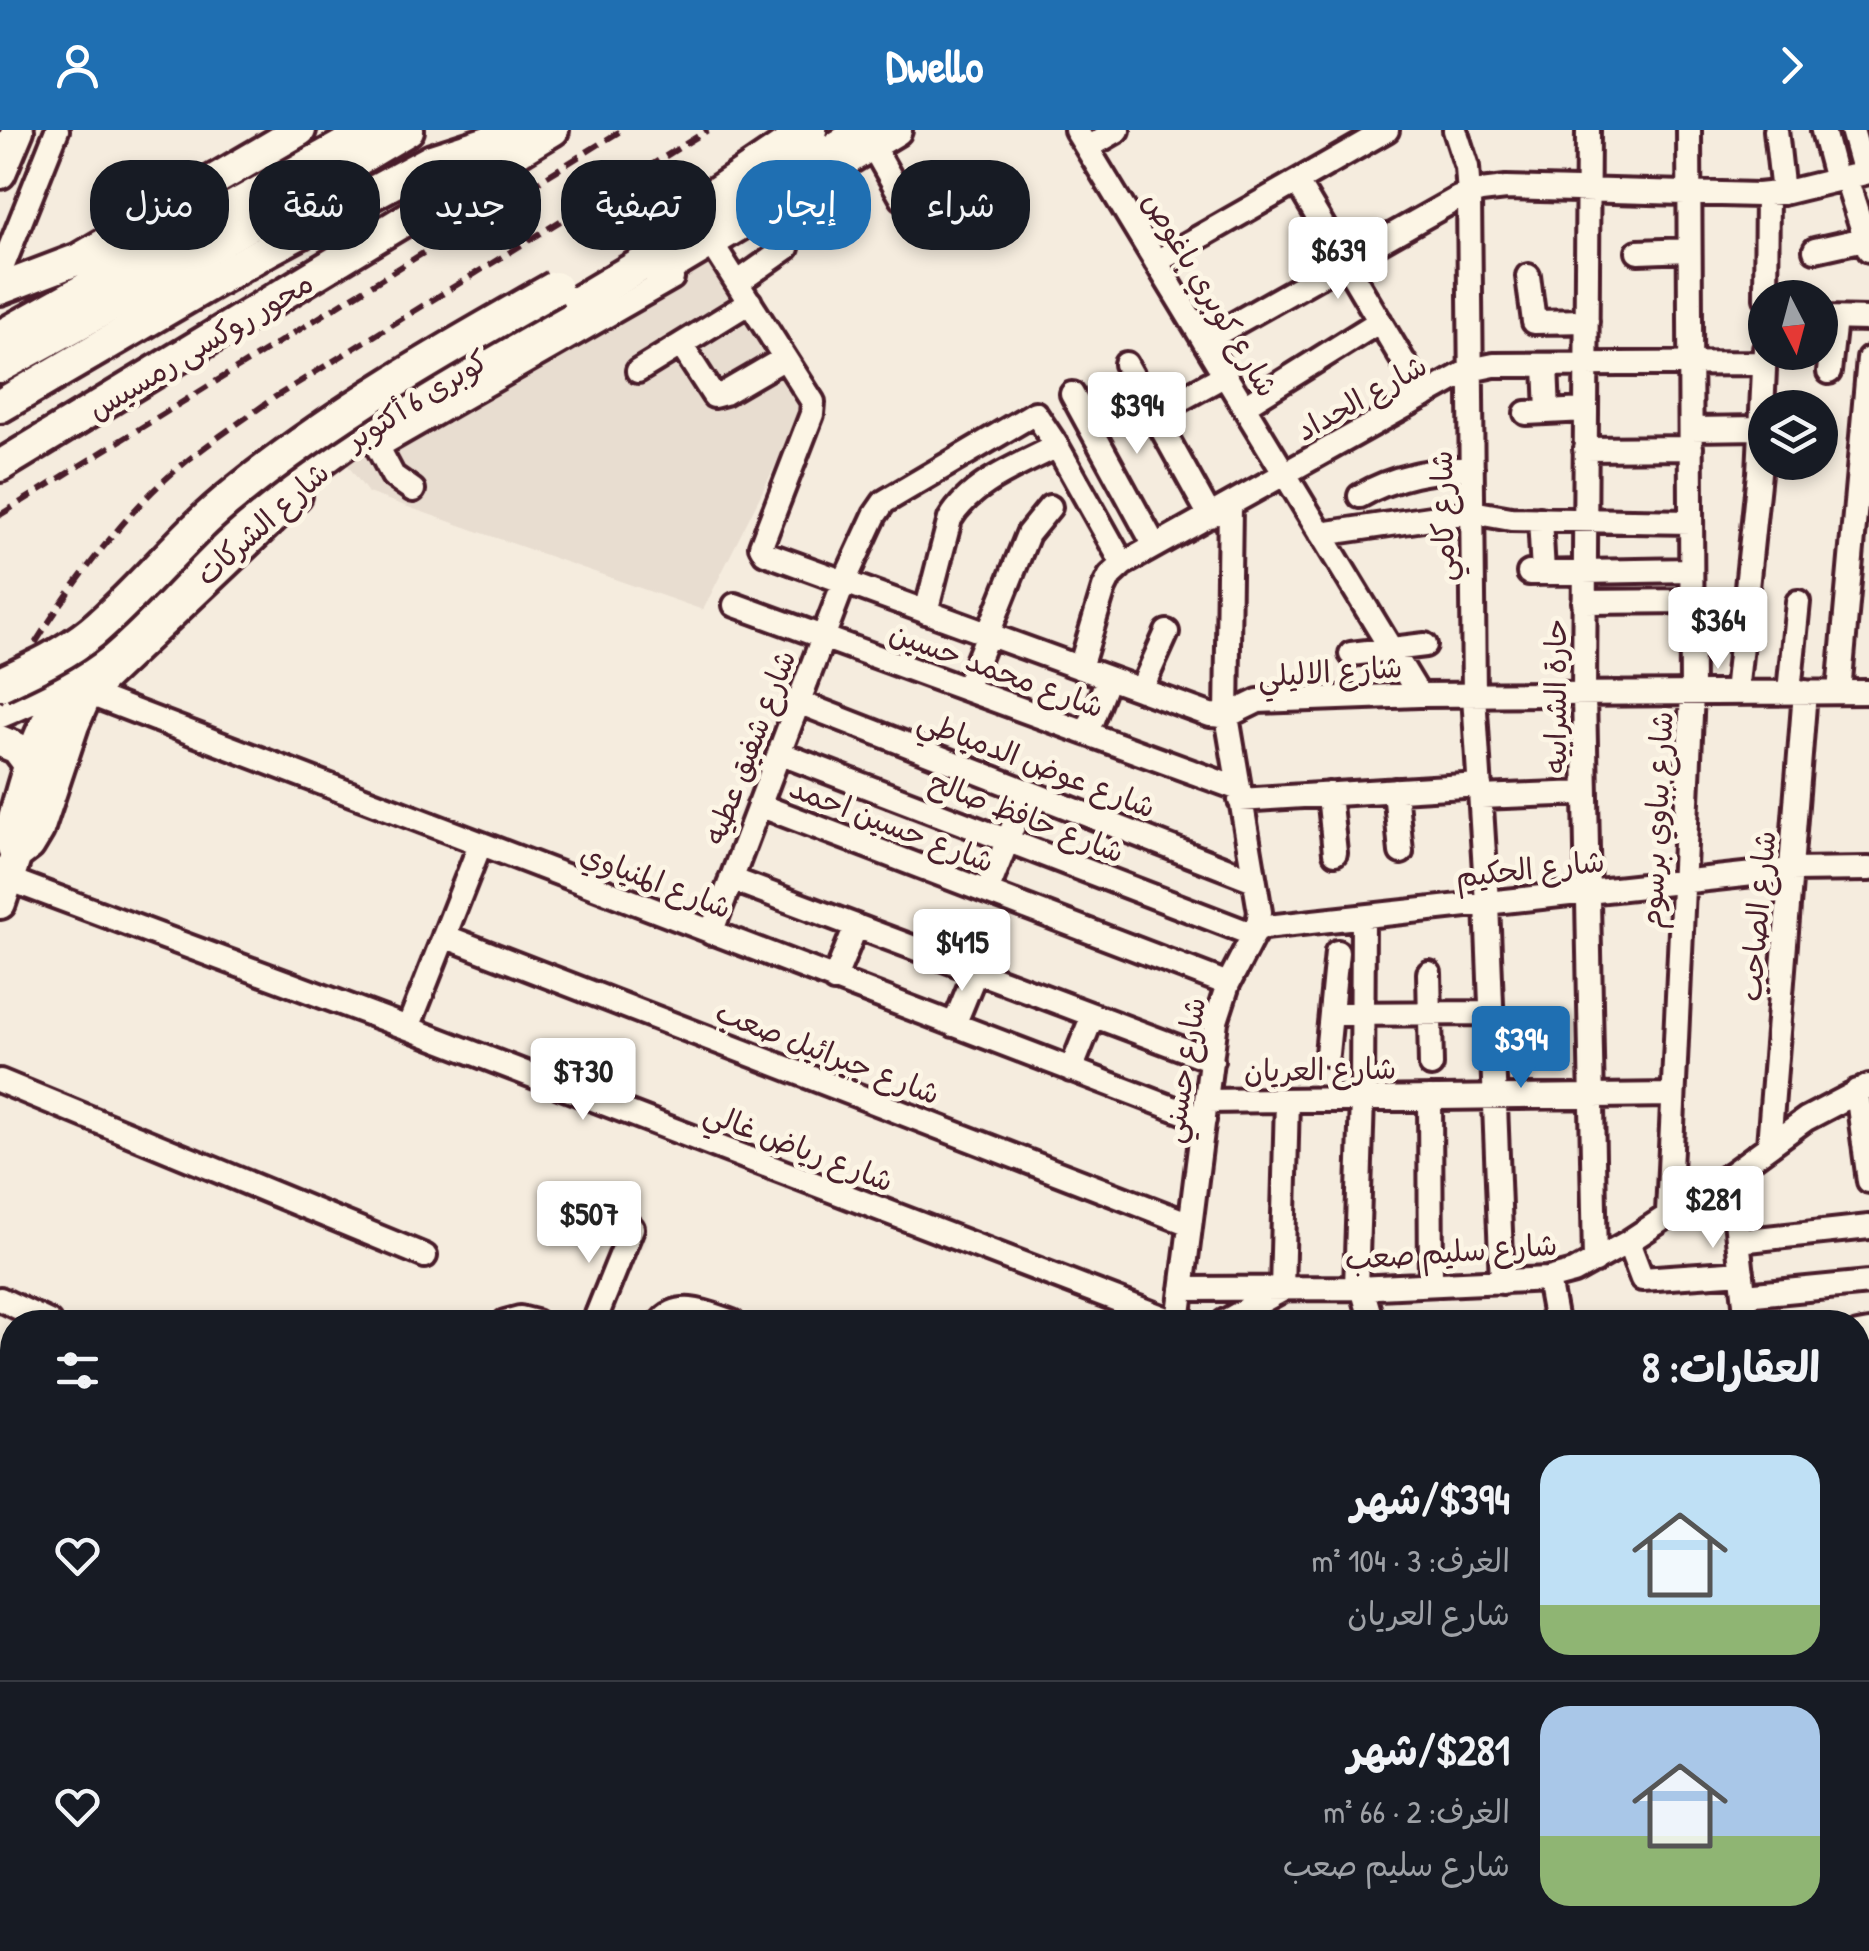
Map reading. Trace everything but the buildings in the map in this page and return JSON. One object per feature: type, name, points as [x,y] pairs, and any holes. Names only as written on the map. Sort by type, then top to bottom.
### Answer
[{"type":"highway","points":[[0,406],[267,250],[432,161],[528,130]]},
{"type":"highway","name":"كوبرى 6 أكتوبر","points":[[0,684],[52,659],[90,634],[232,496],[330,424],[465,339],[725,189],[810,130]]},
{"type":"highway","name":"كوبرى 6 أكتوبر","points":[[0,711],[55,686],[93,662],[147,618],[287,484],[354,436],[879,134]]},
{"type":"main road","points":[[0,174],[18,130]]},
{"type":"main road","points":[[0,289],[79,260],[300,130]]},
{"type":"main road","points":[[0,336],[371,130]]},
{"type":"main road","points":[[0,367],[408,130]]},
{"type":"main road","name":"محور روكسى رمسيس","points":[[0,466],[553,130]]},
{"type":"main road","name":"شارع الشركات","points":[[716,239],[879,134]]},
{"type":"main road","name":"شارع الشركات","points":[[8,879],[38,830],[73,724],[87,694],[312,473],[377,430],[879,134]]},
{"type":"main road","name":"شارع الشركات","points":[[8,879],[11,828],[30,764],[44,724],[71,686],[145,635],[308,484],[612,306],[699,250]]},
{"type":"main road","points":[[0,719],[9,717],[44,724]]},
{"type":"main road","points":[[0,741],[17,748],[30,764]]},
{"type":"street","points":[[0,273],[58,130]]},
{"type":"street","points":[[1082,139],[1118,130]]},
{"type":"street","points":[[1156,262],[1388,130]]},
{"type":"street","name":"شارع كامي","points":[[1455,130],[1467,166],[1469,195],[1474,694],[1487,903],[1502,1282]]},
{"type":"street","name":"حارة الشرابيه","points":[[1588,130],[1584,694],[1594,1261]]},
{"type":"street","name":"شارع بباوي برسوم","points":[[1668,1213],[1692,693],[1689,130]]},
{"type":"street","points":[[1768,280],[1776,130]]},
{"type":"street","points":[[1815,250],[1868,242],[1854,176],[1852,130]]},
{"type":"street","points":[[1823,131],[1854,176]]},
{"type":"street","points":[[879,134],[891,167]]},
{"type":"street","name":"شارع كوبري باغوص","points":[[1082,139],[1418,695]]},
{"type":"street","points":[[1204,341],[1469,195],[1506,188],[1775,194],[1854,176]]},
{"type":"street","points":[[1297,182],[1424,396]]},
{"type":"street","points":[[681,345],[714,396],[785,358],[716,250]]},
{"type":"street","points":[[638,371],[681,345],[744,293],[785,250]]},
{"type":"street","points":[[1638,252],[1690,250]]},
{"type":"street","points":[[1528,276],[1534,322],[1586,322]]},
{"type":"street","points":[[612,306],[672,278]]},
{"type":"street","points":[[1838,318],[1869,319]]},
{"type":"street","points":[[1244,406],[1380,321]]},
{"type":"street","name":"شارع الاليلي","points":[[785,358],[810,397],[812,408],[761,546],[765,554],[1210,716],[1227,716],[1258,701],[1418,695],[1869,692]]},
{"type":"street","name":"شارع الحداد","points":[[1123,564],[1470,370],[1494,365],[1690,366],[1748,358]]},
{"type":"street","points":[[1126,364],[1154,414],[1220,510],[1227,716],[1260,912],[1256,932]]},
{"type":"street","points":[[1546,365],[1537,412],[1586,410]]},
{"type":"street","points":[[1839,692],[1868,369]]},
{"type":"street","points":[[1154,414],[1225,374]]},
{"type":"street","points":[[1072,394],[1156,546]]},
{"type":"street","name":"شارع شفيق عطيه","points":[[711,933],[844,582],[874,515],[884,502],[1035,413],[1057,446]]},
{"type":"street","points":[[1586,449],[1748,430]]},
{"type":"street","points":[[376,443],[394,476],[412,490]]},
{"type":"street","points":[[926,612],[950,518],[958,506],[990,482],[1057,446],[1123,564],[1104,588],[1080,668]]},
{"type":"street","points":[[1360,496],[1406,475],[1472,467]]},
{"type":"street","points":[[1736,693],[1758,480]]},
{"type":"street","points":[[966,689],[1028,534],[1050,507]]},
{"type":"street","points":[[1321,534],[1472,512],[1511,519],[1691,522]]},
{"type":"street","points":[[1540,519],[1536,572],[1692,570]]},
{"type":"street","points":[[1584,602],[1692,602]]},
{"type":"street","name":"شارع الصاحب","points":[[1769,1144],[1790,870],[1798,602]]},
{"type":"street","name":"شارع محمد حسين","points":[[735,604],[1086,733],[1239,794]]},
{"type":"street","points":[[1141,690],[1167,632]]},
{"type":"street","points":[[1352,654],[1425,645]]},
{"type":"street","points":[[1086,733],[1108,678]]},
{"type":"street","name":"شارع المنياوي","points":[[87,694],[1071,1070],[1205,1110]]},
{"type":"street","name":"شارع عوض الدمياطي","points":[[798,702],[1254,880]]},
{"type":"street","name":"شارع حافظ صالح","points":[[779,753],[1256,932]]},
{"type":"street","points":[[1239,794],[1395,790],[1586,793]]},
{"type":"street","points":[[1395,790],[1401,852]]},
{"type":"street","points":[[987,892],[1027,792]]},
{"type":"street","points":[[1329,794],[1335,853]]},
{"type":"street","name":"شارع حسين احمد","points":[[759,805],[1228,984]]},
{"type":"street","points":[[408,1028],[480,845]]},
{"type":"street","name":"شارع الحكيم","points":[[1256,932],[1363,916],[1790,870],[1869,869]]},
{"type":"street","name":"شارع رياض غالي","points":[[8,879],[1145,1310]]},
{"type":"street","points":[[731,879],[1212,1060]]},
{"type":"street","points":[[1363,916],[1359,1288],[1367,1310]]},
{"type":"street","points":[[834,980],[856,926]]},
{"type":"street","name":"شارع حسني","points":[[1178,1310],[1216,1021],[1228,984],[1256,932]]},
{"type":"street","name":"شارع جبرائيل صعب","points":[[444,936],[1190,1224]]},
{"type":"street","points":[[1326,1054],[1337,952]]},
{"type":"street","points":[[954,1025],[976,971]]},
{"type":"street","points":[[1429,973],[1430,1065]]},
{"type":"street","points":[[1331,1014],[1492,1013]]},
{"type":"street","points":[[1071,1070],[1093,1015]]},
{"type":"street","points":[[0,1082],[425,1256]]},
{"type":"street","points":[[1863,1089],[1869,1181]]},
{"type":"street","name":"شارع سليم صعب","points":[[1182,1289],[1282,1290],[1502,1282],[1548,1279],[1574,1272],[1628,1242],[1806,1119],[1863,1089]]},
{"type":"street","name":"شارع العريان","points":[[1205,1110],[1287,1100],[1674,1095]]},
{"type":"street","points":[[1430,1098],[1431,1284]]},
{"type":"street","points":[[1282,1290],[1287,1100]]},
{"type":"street","points":[[1731,1174],[1746,1310]]},
{"type":"street","points":[[1739,1241],[1869,1227]]},
{"type":"street","points":[[599,1310],[632,1228]]},
{"type":"street","points":[[1628,1242],[1642,1279],[1744,1284],[1869,1283]]},
{"type":"street","points":[[1548,1279],[1552,1310]]},
{"type":"street","name":"شارع سليم صعب","points":[[1246,1310],[1282,1290]]},
{"type":"street","points":[[0,1299],[23,1310]]},
{"type":"shaded area","points":[[659,250],[701,250],[806,404],[703,610],[368,493],[333,445]]},
{"type":"railway","points":[[0,515],[622,130]]},
{"type":"railway","points":[[0,702],[86,569],[148,496],[193,456],[275,397],[708,130]]}]
